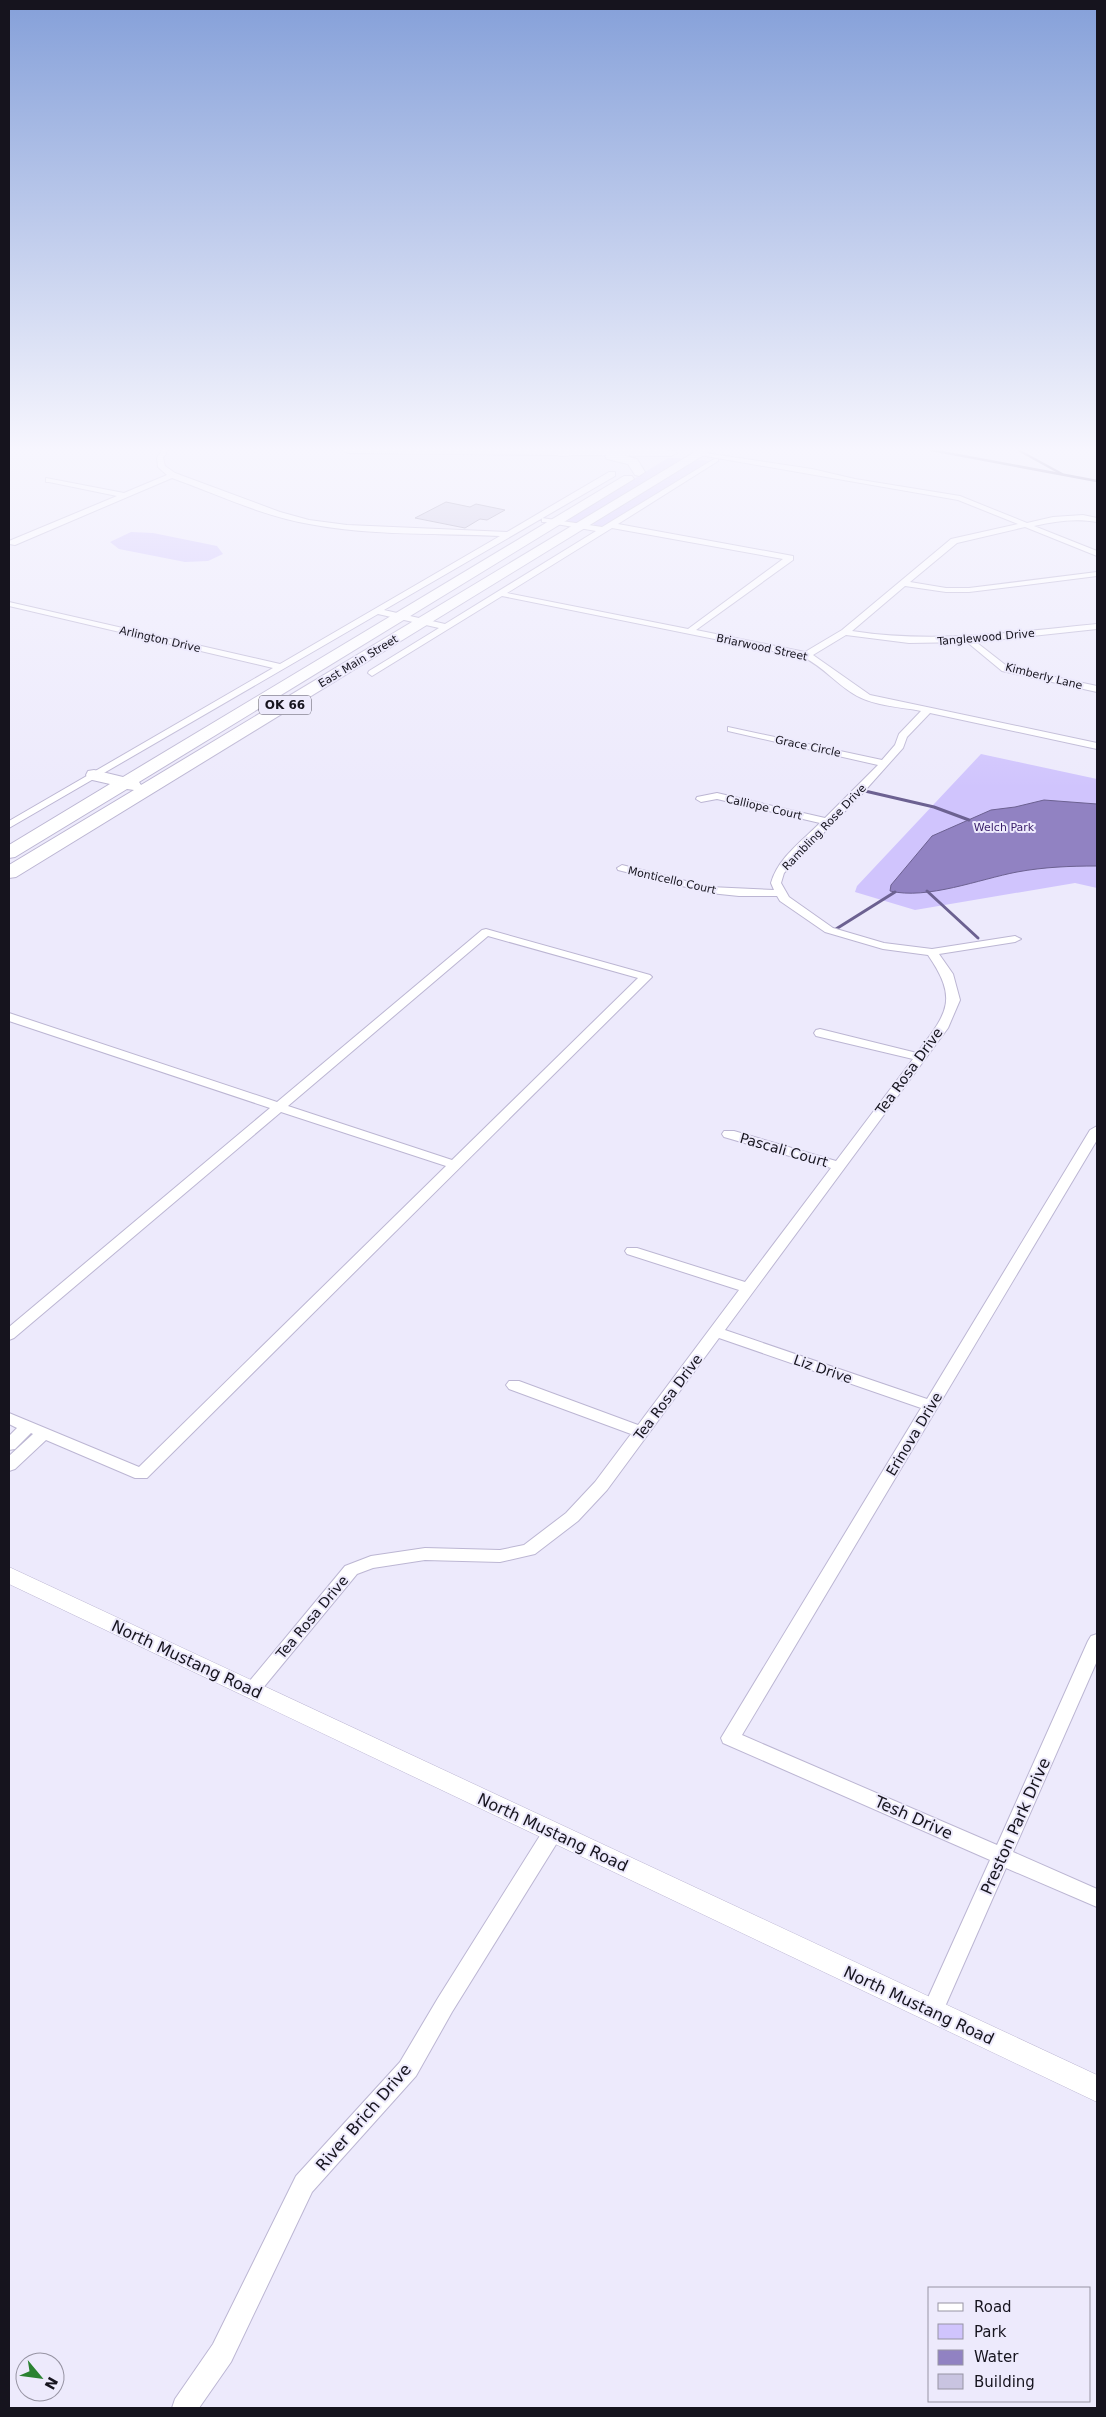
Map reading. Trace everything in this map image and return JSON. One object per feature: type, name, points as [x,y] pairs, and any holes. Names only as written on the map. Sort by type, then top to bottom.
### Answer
[{"type":"highway","name":"East Main Street","points":[[9,853],[488,563]]},
{"type":"highway","name":"East Main Street","points":[[9,873],[521,563]]},
{"type":"highway","points":[[94,775],[146,789]]},
{"type":"street","points":[[9,825],[460,563]]},
{"type":"street","name":"East Main Street","points":[[372,674],[552,563]]},
{"type":"street","points":[[690,631],[783,563]]},
{"type":"street","points":[[806,655],[846,632],[927,563]]},
{"type":"street","points":[[902,583],[946,590],[969,590],[1097,574]]},
{"type":"street","name":"Briarwood Street","points":[[502,594],[806,655],[822,664],[860,694],[927,711],[1097,746]]},
{"type":"street","name":"Arlington Drive","points":[[9,604],[282,667]]},
{"type":"street","points":[[376,611],[448,627]]},
{"type":"street","name":"Tanglewood Drive","points":[[846,632],[876,639],[919,642],[970,641],[1097,626]]},
{"type":"street","name":"Kimberly Lane","points":[[970,641],[1005,669],[1097,689]]},
{"type":"street","name":"Rambling Rose Drive","points":[[782,893],[776,882],[779,873],[788,861],[900,746],[902,736],[927,711]]},
{"type":"street","name":"Grace Circle","points":[[731,730],[884,763]]},
{"type":"street","name":"Calliope Court","points":[[701,799],[717,796],[828,822]]},
{"type":"street","name":"Monticello Court","points":[[622,868],[710,890],[739,893],[782,893]]},
{"type":"street","points":[[782,893],[784,899],[829,930],[883,946],[932,952],[1015,939]]},
{"type":"street","points":[[9,1335],[486,932],[646,977],[141,1474],[9,1418]]},
{"type":"street","name":"Tea Rosa Drive","points":[[252,1689],[352,1570],[370,1562],[425,1554],[500,1556],[529,1550],[578,1511],[601,1486],[942,1028],[954,1000],[947,974],[932,952]]},
{"type":"street","points":[[9,1017],[455,1165]]},
{"type":"street","points":[[820,1033],[920,1057]]},
{"type":"street","name":"Erinova Drive","points":[[730,1738],[1097,1130]]},
{"type":"street","name":"Pascali Court","points":[[730,1134],[840,1166]]},
{"type":"street","points":[[632,1251],[748,1288]]},
{"type":"street","name":"Liz Drive","points":[[716,1332],[931,1406]]},
{"type":"street","points":[[514,1385],[641,1432]]},
{"type":"street","points":[[9,1444],[29,1426]]},
{"type":"street","points":[[9,1465],[44,1433]]},
{"type":"street","name":"North Mustang Road","points":[[9,1575],[1097,2089]]},
{"type":"street","name":"Preston Park Drive","points":[[933,2012],[1097,1641]]},
{"type":"street","name":"Tesh Drive","points":[[730,1738],[1097,1898]]},
{"type":"street","name":"River Brich Drive","points":[[184,2408],[222,2353],[304,2184],[408,2069],[445,2005],[553,1832]]},
{"type":"green space","name":"Welch Park","points":[[981,754],[1097,779],[1097,888],[1075,883],[915,910],[855,892],[857,886]]},
{"type":"water","points":[[1044,800],[1097,804],[1097,866],[1027,870],[937,891],[905,893],[890,891],[891,885],[932,836],[991,810],[1015,807]]},
{"type":"waterway","points":[[865,791],[934,807],[969,820]]},
{"type":"waterway","points":[[927,891],[978,938]]},
{"type":"waterway","points":[[836,929],[895,892]]}]
